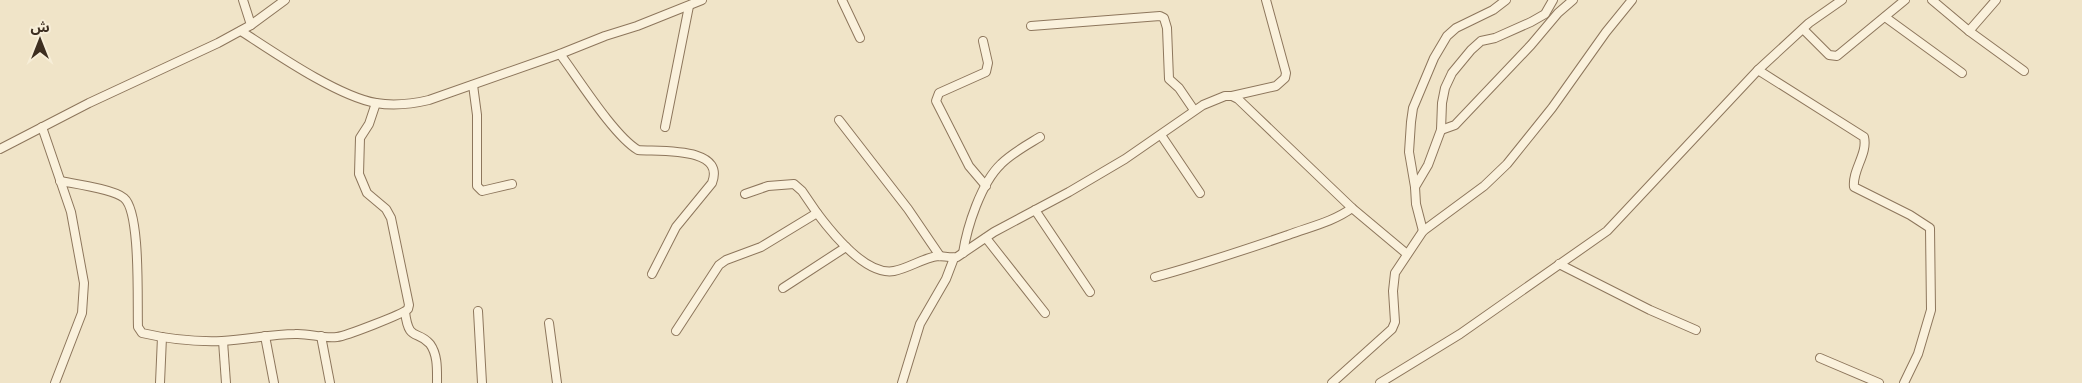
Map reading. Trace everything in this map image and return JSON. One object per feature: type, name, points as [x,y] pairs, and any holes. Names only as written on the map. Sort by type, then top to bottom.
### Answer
[{"type":"street","points":[[243,0],[251,25]]},
{"type":"street","points":[[0,149],[241,31],[284,0]]},
{"type":"street","points":[[241,31],[326,83],[357,97],[376,103],[413,104],[560,54],[702,0]]},
{"type":"street","points":[[853,0],[843,2],[860,38]]},
{"type":"street","points":[[744,194],[768,186],[794,184],[846,247],[872,266],[887,272],[940,256],[954,258],[1125,159],[1194,110],[1213,100],[1276,86],[1285,78],[1286,73],[1266,0]]},
{"type":"street","points":[[1422,231],[1416,204],[1409,152],[1413,108],[1434,58],[1447,36],[1456,28],[1492,10],[1506,0]]},
{"type":"street","points":[[1415,187],[1428,166],[1441,130],[1442,103],[1445,88],[1452,73],[1465,56],[1481,41],[1515,30],[1545,14],[1553,0]]},
{"type":"street","points":[[1441,130],[1454,125],[1573,0]]},
{"type":"street","points":[[1332,383],[1392,329],[1396,310],[1393,282],[1395,273],[1422,231],[1484,186],[1507,164],[1552,108],[1606,32],[1632,0]]},
{"type":"street","points":[[1380,383],[1460,334],[1607,231],[1758,70],[1803,29],[1842,0]]},
{"type":"street","points":[[1803,29],[1824,51],[1836,56],[1906,0]]},
{"type":"street","points":[[1932,0],[1969,31],[2024,71]]},
{"type":"street","points":[[1969,31],[1996,0]]},
{"type":"street","points":[[665,127],[689,6]]},
{"type":"street","points":[[1545,14],[1552,21]]},
{"type":"street","points":[[1031,26],[1160,16],[1164,18],[1167,28],[1169,79],[1179,88],[1194,110]]},
{"type":"street","points":[[1885,17],[1962,73]]},
{"type":"street","points":[[983,41],[988,63],[986,72],[939,93],[936,102],[969,166],[986,186]]},
{"type":"street","points":[[560,54],[631,146],[638,150],[686,152],[706,160],[711,165],[714,177],[712,183],[676,227],[652,274]]},
{"type":"street","points":[[1758,70],[1864,137],[1865,145],[1854,187],[1910,215],[1930,228],[1931,312],[1918,354],[1904,383]]},
{"type":"street","points":[[473,85],[477,115],[477,186],[482,190],[486,190],[512,184]]},
{"type":"street","points":[[1232,96],[1238,99],[1352,208],[1407,254]]},
{"type":"street","points":[[60,180],[117,194],[127,201],[132,217],[138,279],[138,327],[142,333],[162,337],[223,341],[297,334],[340,337],[405,312],[408,309],[408,300],[391,218],[386,209],[367,193],[359,174],[360,138],[369,124],[376,103]]},
{"type":"street","points":[[839,120],[908,209],[940,256]]},
{"type":"street","points":[[42,127],[71,212],[81,261],[84,297],[82,313],[55,383]]},
{"type":"street","points":[[1161,135],[1200,193]]},
{"type":"street","points":[[963,254],[968,228],[977,204],[992,176],[1003,162],[1040,137]]},
{"type":"street","points":[[1155,277],[1246,251],[1343,215],[1352,208]]},
{"type":"street","points":[[1035,210],[1090,292]]},
{"type":"street","points":[[676,331],[719,265],[726,260],[761,247],[817,213]]},
{"type":"street","points":[[986,238],[1045,313]]},
{"type":"street","points":[[783,288],[846,247]]},
{"type":"street","points":[[902,383],[920,324],[946,279],[954,258]]},
{"type":"street","points":[[1559,264],[1650,310],[1696,330]]},
{"type":"street","points":[[478,311],[482,383]]},
{"type":"street","points":[[405,312],[407,325],[412,334],[426,341],[434,351],[437,364],[437,383]]},
{"type":"street","points":[[549,323],[557,383]]},
{"type":"street","points":[[265,336],[274,383]]},
{"type":"street","points":[[321,336],[330,383]]},
{"type":"street","points":[[160,383],[162,337]]},
{"type":"street","points":[[223,341],[226,383]]},
{"type":"street","points":[[1820,358],[1879,383]]}]
